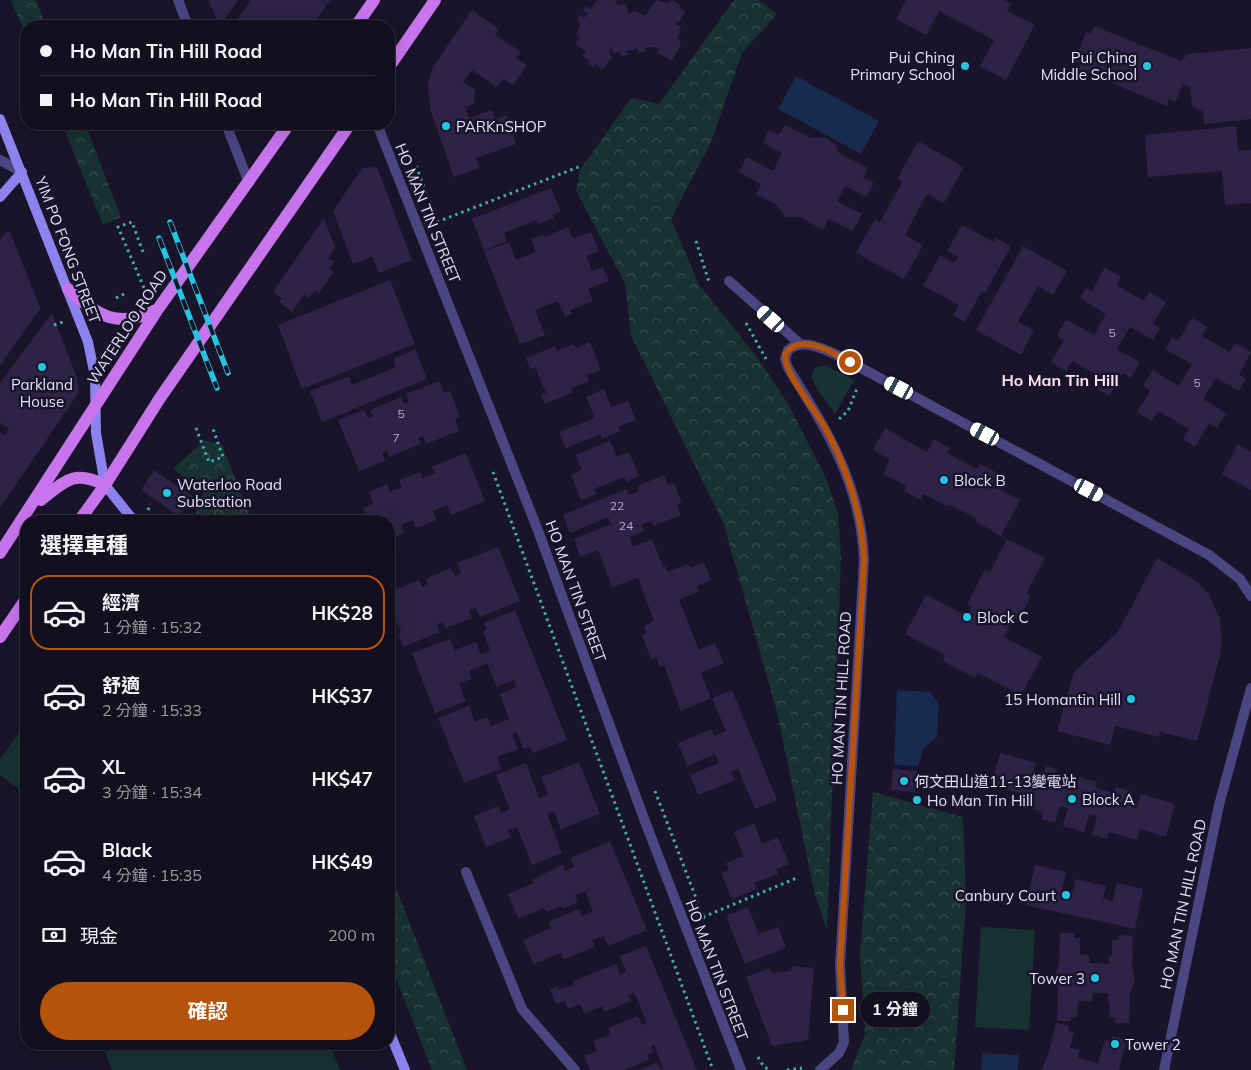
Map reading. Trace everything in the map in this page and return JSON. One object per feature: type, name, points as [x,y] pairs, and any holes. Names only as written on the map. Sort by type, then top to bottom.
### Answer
[{"type":"main road","points":[[360,20],[374,0]]},
{"type":"main road","points":[[395,58],[436,0]]},
{"type":"main road","name":"YIM PO FONG STREET","points":[[0,119],[88,342],[95,376],[96,433],[105,485]]},
{"type":"main road","name":"WATERLOO ROAD","points":[[26,515],[203,242],[249,182],[285,130]]},
{"type":"main road","points":[[83,515],[105,485],[160,398],[346,130]]},
{"type":"main road","points":[[0,197],[22,172]]},
{"type":"main road","points":[[68,289],[90,310],[103,316],[117,319],[132,318],[145,316],[158,309]]},
{"type":"main road","points":[[29,510],[59,484],[71,478],[82,476],[92,478],[105,485],[129,515]]},
{"type":"main road","name":"WATERLOO ROAD","points":[[0,553],[20,523]]},
{"type":"main road","points":[[0,637],[20,608]]},
{"type":"main road","points":[[395,1046],[405,1070]]},
{"type":"street","points":[[178,0],[186,20]]},
{"type":"street","points":[[228,130],[249,182]]},
{"type":"street","name":"HO MAN TIN STREET","points":[[379,130],[537,528],[646,824],[741,1070]]},
{"type":"street","points":[[0,160],[22,172]]},
{"type":"street","points":[[729,281],[800,344],[822,348],[865,370],[1209,554],[1240,578],[1251,596]]},
{"type":"street","name":"HO MAN TIN HILL ROAD","points":[[800,344],[788,350],[785,360],[827,430],[850,484],[857,506],[863,538],[864,560],[840,965],[844,1042],[839,1053],[820,1070]]},
{"type":"street","name":"HO MAN TIN HILL ROAD","points":[[1164,1070],[1219,805],[1251,688]]},
{"type":"street","points":[[466,872],[522,1009],[575,1070]]},
{"type":"path","points":[[437,222],[581,166]]},
{"type":"path","points":[[143,252],[132,222],[118,228],[131,262],[144,288]]},
{"type":"path","points":[[696,241],[708,279],[714,286]]},
{"type":"path","points":[[745,321],[751,328],[767,360]]},
{"type":"path","points":[[827,430],[848,411],[865,370]]},
{"type":"path","points":[[196,428],[209,462],[223,457],[212,426]]},
{"type":"path","points":[[490,463],[713,1070]]},
{"type":"path","points":[[703,916],[799,877]]},
{"type":"path","points":[[764,1067],[771,1070]]},
{"type":"path","points":[[787,1070],[804,1067]]},
{"type":"green space","points":[[11,0],[36,0],[44,20],[20,20],[20,22]]},
{"type":"green space","points":[[734,0],[758,0],[777,14],[742,53],[711,142],[671,219],[699,285],[757,357],[788,404],[827,480],[838,515],[841,558],[827,930],[814,891],[777,712],[723,522],[631,336],[625,283],[576,191],[580,170],[631,98],[659,104]]},
{"type":"green space","points":[[64,130],[87,130],[121,217],[103,225]]},
{"type":"green space","points":[[825,365],[854,380],[835,414],[815,386],[811,375],[815,368]]},
{"type":"green space","points":[[205,440],[222,445],[250,515],[195,515],[204,491],[173,469]]},
{"type":"green space","points":[[20,731],[20,790],[0,775],[0,759]]},
{"type":"green space","points":[[873,792],[963,817],[966,900],[954,1070],[851,1070],[865,1034],[860,954]]},
{"type":"green space","points":[[395,885],[467,1070],[432,1070],[395,975]]},
{"type":"green space","points":[[981,927],[1035,930],[1029,1030],[975,1027]]},
{"type":"green space","points":[[104,1050],[332,1050],[340,1070],[112,1070]]},
{"type":"water","points":[[796,76],[879,121],[861,154],[778,109]]},
{"type":"water","points":[[897,690],[929,692],[939,703],[937,737],[924,748],[918,766],[894,765]]},
{"type":"water","points":[[982,1053],[1019,1055],[1018,1070],[981,1070]]},
{"type":"building","points":[[208,0],[238,0],[224,20],[217,20]]},
{"type":"building","points":[[251,0],[330,0],[316,20],[237,20]]},
{"type":"building","points":[[597,0],[616,0],[615,2],[619,5],[626,4],[628,14],[635,11],[645,16],[656,0],[667,3],[673,0],[681,6],[679,8],[686,12],[676,24],[681,27],[679,30],[681,32],[677,38],[681,41],[679,43],[681,45],[672,61],[657,53],[659,50],[654,47],[645,48],[645,52],[638,53],[638,49],[627,51],[628,55],[621,56],[620,52],[614,53],[611,46],[609,54],[612,57],[603,70],[595,64],[593,67],[588,64],[590,61],[582,56],[586,51],[575,44],[580,37],[576,34],[581,23],[577,20],[580,15],[584,18],[588,14],[583,10],[586,6],[591,9]]},
{"type":"building","points":[[906,0],[1003,0],[1011,4],[1007,11],[1035,25],[1006,80],[980,66],[994,40],[939,11],[926,35],[896,19]]},
{"type":"building","points":[[472,10],[499,29],[495,35],[521,52],[516,58],[527,65],[513,85],[503,79],[497,87],[472,70],[463,82],[475,90],[474,104],[465,107],[469,118],[492,110],[495,119],[506,115],[516,144],[476,158],[479,168],[454,177],[430,109],[428,84],[433,67]]},
{"type":"building","points":[[1094,26],[1181,61],[1188,54],[1251,48],[1251,119],[1204,124],[1203,112],[1192,106],[1190,87],[1183,84],[1175,102],[1169,99],[1167,106],[1078,69],[1080,63],[1075,61],[1086,32],[1091,34]]},
{"type":"building","points":[[785,125],[811,138],[829,139],[836,146],[839,153],[868,168],[863,178],[874,183],[866,197],[845,186],[837,201],[862,214],[853,231],[829,219],[823,230],[800,217],[785,217],[777,205],[756,194],[761,184],[739,172],[746,157],[773,171],[782,153],[763,143],[769,130],[779,135]]},
{"type":"building","points":[[1236,126],[1238,151],[1251,150],[1251,203],[1225,205],[1222,171],[1148,177],[1145,135]]},
{"type":"building","points":[[918,141],[964,167],[944,203],[927,194],[905,235],[923,245],[904,279],[856,253],[875,219],[880,222],[902,182],[897,179]]},
{"type":"building","points":[[377,167],[412,260],[379,273],[372,257],[353,264],[333,211],[362,168]]},
{"type":"building","points":[[551,188],[561,212],[552,215],[554,218],[538,224],[537,220],[504,233],[507,241],[484,250],[472,219]]},
{"type":"building","points":[[324,218],[335,247],[328,258],[334,262],[329,269],[334,272],[319,293],[315,290],[309,298],[304,295],[292,312],[279,302],[282,298],[273,292]]},
{"type":"building","points":[[962,225],[994,242],[996,238],[1011,246],[985,293],[982,291],[965,322],[953,315],[959,305],[923,286],[940,255],[954,263],[958,257],[947,251]]},
{"type":"building","points":[[568,227],[573,239],[591,232],[599,251],[586,256],[592,271],[603,267],[609,281],[588,289],[593,301],[570,310],[572,314],[565,317],[558,301],[535,310],[545,335],[520,344],[484,251],[509,242],[516,260],[536,252],[531,239],[544,234],[545,237]]},
{"type":"building","points":[[10,232],[41,310],[38,311],[0,366],[0,240],[5,233]]},
{"type":"building","points":[[1023,246],[1067,271],[1053,295],[1038,286],[1018,322],[1034,330],[1021,355],[976,330]]},
{"type":"building","points":[[1105,267],[1121,277],[1116,285],[1144,301],[1149,292],[1166,302],[1153,324],[1160,328],[1153,340],[1130,327],[1117,349],[1140,362],[1131,378],[1123,373],[1109,396],[1097,389],[1103,378],[1072,361],[1066,371],[1051,362],[1064,340],[1057,336],[1066,319],[1094,335],[1106,314],[1080,298],[1086,288],[1092,291]]},
{"type":"building","points":[[390,280],[415,344],[302,389],[278,325]]},
{"type":"building","points":[[52,313],[77,378],[79,392],[0,508],[0,432],[4,435],[9,429],[0,423],[0,383]]},
{"type":"building","points":[[1192,318],[1207,327],[1202,336],[1230,352],[1235,343],[1251,352],[1239,375],[1246,379],[1239,391],[1216,378],[1203,399],[1226,413],[1217,428],[1209,423],[1195,447],[1183,439],[1189,429],[1158,411],[1152,421],[1137,412],[1150,391],[1143,386],[1152,370],[1179,386],[1192,364],[1165,349],[1172,338],[1178,341]]},
{"type":"building","points":[[590,342],[601,370],[587,375],[589,381],[571,388],[573,392],[545,404],[541,395],[546,393],[535,367],[530,369],[526,358],[555,346],[557,351],[574,344],[576,348]]},
{"type":"building","points":[[415,349],[427,379],[322,422],[310,391],[349,376],[352,385],[396,367],[393,359]]},
{"type":"building","points":[[439,381],[444,393],[450,391],[460,417],[455,419],[459,431],[426,444],[423,436],[418,438],[421,444],[389,457],[387,451],[382,452],[385,461],[359,471],[338,420],[364,410],[368,418],[373,416],[370,410],[401,397],[404,404],[409,402],[406,394]]},
{"type":"building","points":[[604,389],[611,407],[628,401],[636,420],[618,427],[620,431],[602,439],[601,434],[566,448],[559,432],[595,418],[586,397]]},
{"type":"building","name":"Block B","points":[[885,428],[927,452],[934,439],[950,448],[947,453],[977,469],[980,464],[999,474],[992,485],[1020,500],[1001,536],[975,521],[976,518],[949,504],[948,507],[924,494],[921,500],[904,491],[906,486],[883,474],[890,460],[873,450]]},
{"type":"building","points":[[610,441],[617,457],[629,452],[639,476],[626,482],[624,477],[594,489],[596,494],[581,500],[571,475],[582,470],[575,455]]},
{"type":"building","points":[[1238,444],[1251,452],[1251,490],[1222,474]]},
{"type":"building","points":[[466,453],[485,501],[451,515],[447,505],[433,511],[437,520],[416,528],[413,520],[401,525],[404,533],[395,537],[395,515],[366,515],[363,508],[373,504],[369,492],[387,484],[390,492],[402,487],[399,480],[420,472],[423,478],[435,473],[432,467]]},
{"type":"building","name":"Waterloo Road Substation","points":[[154,470],[193,497],[180,515],[178,515],[141,490]]},
{"type":"building","points":[[664,475],[668,485],[674,483],[682,502],[677,505],[681,515],[654,526],[651,521],[641,525],[644,531],[630,537],[633,547],[652,539],[663,567],[665,566],[668,572],[688,564],[690,568],[704,562],[711,580],[697,586],[699,591],[679,600],[699,650],[715,643],[724,663],[701,673],[711,698],[681,711],[664,665],[660,667],[656,657],[651,659],[642,635],[647,633],[644,626],[654,621],[638,578],[612,587],[598,550],[580,557],[574,539],[611,524],[608,517],[570,533],[563,515],[626,489],[629,495],[639,491],[637,486]]},
{"type":"building","name":"Block C","points":[[1007,539],[1045,558],[1026,594],[1031,596],[1018,620],[1014,618],[1004,637],[1042,657],[1021,695],[978,673],[975,678],[943,661],[945,655],[905,634],[926,595],[967,616],[972,607],[967,605],[985,569],[990,572]]},
{"type":"building","points":[[498,547],[520,601],[480,617],[476,608],[469,610],[472,618],[446,628],[443,622],[437,624],[440,632],[403,647],[398,634],[401,632],[395,618],[395,590],[419,580],[422,587],[428,585],[426,579],[451,568],[455,576],[461,573],[457,563]]},
{"type":"building","points":[[1157,558],[1199,583],[1208,593],[1220,618],[1222,643],[1220,656],[1197,741],[1160,732],[1159,737],[1115,726],[1110,745],[1057,731],[1074,672],[1118,632]]},
{"type":"building","points":[[515,610],[567,740],[533,753],[530,747],[523,749],[517,732],[512,734],[518,749],[497,757],[501,769],[464,783],[438,718],[469,706],[475,722],[487,717],[491,726],[509,719],[500,694],[516,687],[514,680],[497,687],[487,663],[469,671],[472,679],[459,683],[466,701],[435,713],[412,653],[450,639],[455,650],[476,642],[481,654],[490,650],[483,631],[487,630],[484,623]]},
{"type":"building","points":[[732,690],[777,800],[755,809],[738,769],[731,772],[735,780],[698,795],[690,775],[719,763],[715,754],[687,766],[678,743],[712,729],[714,736],[726,731],[712,698]]},
{"type":"building","name":"Block A","points":[[1000,753],[1036,763],[1032,778],[1042,781],[1046,766],[1057,769],[1055,776],[1077,782],[1079,777],[1097,782],[1096,788],[1114,793],[1116,787],[1130,791],[1126,805],[1137,808],[1141,794],[1175,804],[1166,837],[1140,829],[1137,840],[1109,832],[1107,839],[1092,835],[1097,816],[1089,814],[1084,832],[1063,826],[1068,808],[1060,806],[1055,823],[1041,819],[1043,812],[1015,804],[1019,793],[991,785]]},
{"type":"building","points":[[579,762],[600,814],[561,829],[554,811],[547,814],[562,853],[532,865],[517,827],[508,830],[511,837],[486,847],[474,816],[498,806],[501,813],[510,809],[496,775],[526,763],[539,798],[548,794],[541,777]]},
{"type":"building","name":"何文田山道11-13變電站","points":[[893,769],[917,771],[915,792],[891,790]]},
{"type":"building","points":[[754,823],[762,844],[778,837],[789,864],[776,869],[778,874],[754,883],[757,889],[732,899],[721,873],[729,870],[726,863],[744,856],[734,832]]},
{"type":"building","points":[[610,841],[647,930],[608,946],[604,936],[592,940],[595,947],[564,959],[561,953],[534,964],[523,940],[551,928],[548,922],[579,909],[582,916],[593,911],[585,891],[575,895],[578,902],[563,909],[561,906],[546,912],[544,908],[518,919],[508,894],[534,883],[532,880],[563,864],[565,871],[574,867],[571,858]]},
{"type":"building","name":"Canbury Court","points":[[1035,865],[1066,872],[1062,889],[1073,892],[1075,879],[1106,886],[1103,899],[1113,901],[1117,883],[1143,889],[1135,929],[1026,905]]},
{"type":"building","points":[[748,907],[759,934],[778,927],[786,948],[745,964],[726,916]]},
{"type":"building","name":"Tower 3","points":[[1060,933],[1075,933],[1074,938],[1080,938],[1080,954],[1089,955],[1089,963],[1109,964],[1109,956],[1112,956],[1112,940],[1118,940],[1119,935],[1133,936],[1132,966],[1135,980],[1130,993],[1129,1023],[1115,1023],[1115,1018],[1109,1018],[1110,1002],[1108,1002],[1108,993],[1093,993],[1092,1001],[1078,1001],[1077,1017],[1071,1017],[1071,1021],[1057,1021],[1058,990],[1055,977],[1059,963]]},
{"type":"building","points":[[646,946],[697,1070],[638,1070],[657,1062],[660,1069],[663,1068],[654,1045],[651,1046],[654,1052],[647,1055],[649,1060],[625,1070],[590,1070],[584,1056],[597,1051],[593,1041],[610,1034],[608,1028],[638,1016],[642,1025],[647,1023],[634,993],[628,995],[631,1001],[604,1012],[602,1006],[584,1014],[580,1004],[568,1009],[565,1001],[556,1004],[550,989],[558,986],[559,990],[574,985],[573,981],[616,964],[620,975],[626,972],[620,956]]},
{"type":"building","points":[[792,966],[814,968],[808,1040],[772,1046],[746,977],[769,968],[771,973],[791,971]]},
{"type":"building","name":"Tower 2","points":[[1056,1023],[1069,1026],[1068,1031],[1074,1032],[1070,1048],[1080,1050],[1078,1058],[1098,1063],[1105,1040],[1111,1041],[1112,1036],[1126,1040],[1119,1070],[1041,1070],[1049,1052]]},
{"type":"railway","points":[[170,222],[228,373]]},
{"type":"railway","points":[[159,238],[217,388]]},
{"type":"place","name":"Pui Ching Primary School","points":[[965,66]]},
{"type":"place","name":"Pui Ching Middle School","points":[[1147,66]]},
{"type":"place","name":"PARKnSHOP","points":[[446,126]]},
{"type":"place","name":"Parkland House","points":[[42,367]]},
{"type":"place","name":"Block B","points":[[944,480]]},
{"type":"place","name":"Waterloo Road Substation","points":[[167,493]]},
{"type":"place","name":"Block C","points":[[967,617]]},
{"type":"place","name":"15 Homantin Hill","points":[[1131,699]]},
{"type":"place","name":"何文田山道11-13變電站","points":[[904,781]]},
{"type":"place","name":"Block A","points":[[1072,799]]},
{"type":"place","name":"Ho Man Tin Hill","points":[[917,800]]},
{"type":"place","name":"Canbury Court","points":[[1066,895]]},
{"type":"place","name":"Tower 3","points":[[1095,978]]},
{"type":"place","name":"Tower 2","points":[[1115,1044]]},
{"type":"district","name":"Ho Man Tin Hill","points":[[1060,380]]},
{"type":"route","points":[[843,1010],[840,965],[864,560],[863,538],[859,514],[843,466],[827,430],[788,368],[785,354],[792,347],[800,344],[810,345],[822,348],[850,362]]}]
